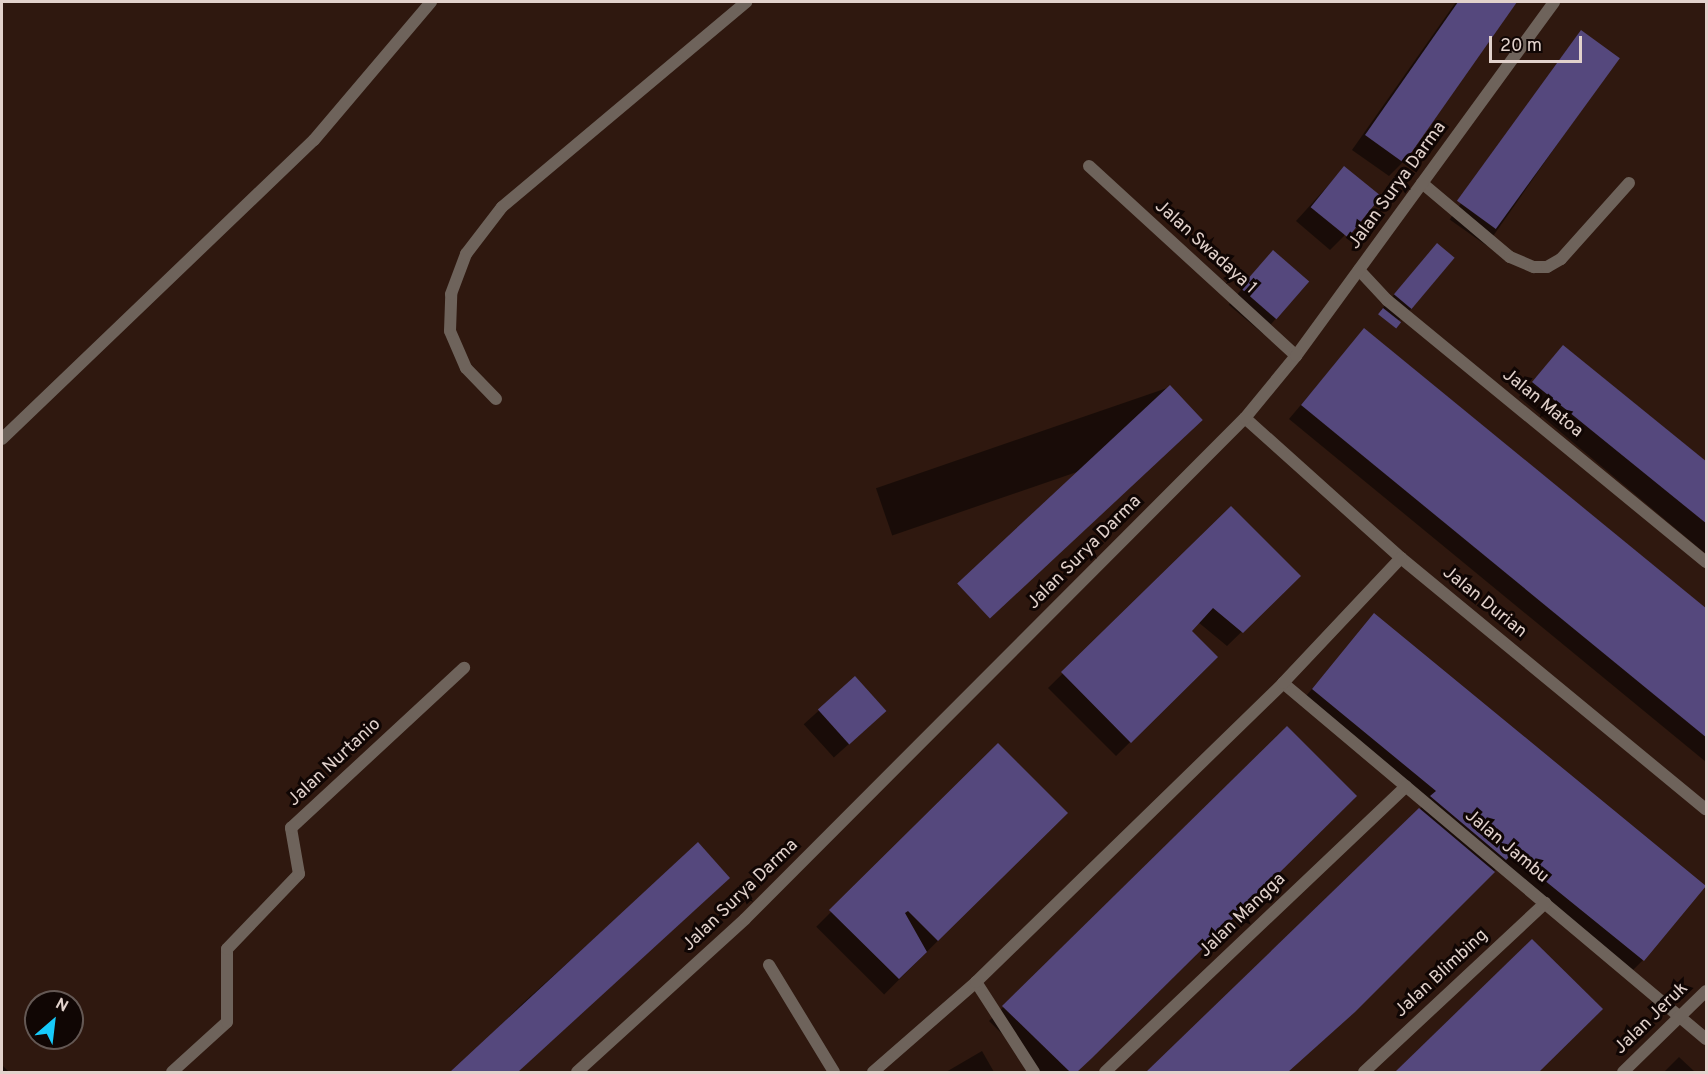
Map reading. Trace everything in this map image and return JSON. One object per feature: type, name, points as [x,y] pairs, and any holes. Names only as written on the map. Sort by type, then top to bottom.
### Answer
[{"type":"street","points":[[2,439],[314,140],[431,2]]},
{"type":"street","points":[[496,399],[466,368],[450,331],[451,294],[466,254],[502,207],[746,2]]},
{"type":"street","name":"Jalan Surya Darma","points":[[577,1072],[745,919],[1245,418],[1296,356],[1554,2]]},
{"type":"street","name":"Jalan Swadaya 1","points":[[1089,166],[1296,356]]},
{"type":"street","points":[[1422,183],[1510,257],[1534,267],[1547,267],[1561,259],[1629,183]]},
{"type":"street","name":"Jalan Matoa","points":[[1359,270],[1387,300],[1707,562]]},
{"type":"street","name":"Jalan Durian","points":[[1245,418],[1401,558],[1707,809]]},
{"type":"street","points":[[873,1072],[976,982],[1283,683],[1401,558]]},
{"type":"street","name":"Jalan Nurtanio","points":[[172,1072],[227,1022],[227,950],[299,874],[291,828],[464,668]]},
{"type":"street","name":"Jalan Jambu","points":[[1283,683],[1707,1039]]},
{"type":"street","name":"Jalan Mangga","points":[[1105,1072],[1406,786]]},
{"type":"street","name":"Jalan Blimbing","points":[[1364,1072],[1545,903]]},
{"type":"street","points":[[769,965],[834,1072]]},
{"type":"street","points":[[976,982],[1034,1072]]},
{"type":"street","name":"Jalan Jeruk","points":[[1623,1072],[1707,991]]},
{"type":"building","points":[[1458,2],[1517,2],[1404,163],[1365,135]]},
{"type":"building","points":[[1581,30],[1620,58],[1496,229],[1457,201]]},
{"type":"building","points":[[1344,166],[1381,196],[1348,237],[1311,207]]},
{"type":"building","points":[[1437,243],[1455,258],[1412,309],[1394,294]]},
{"type":"building","points":[[1273,250],[1309,281],[1276,319],[1240,288]]},
{"type":"building","points":[[1383,308],[1401,322],[1396,328],[1378,314]]},
{"type":"building","points":[[1364,328],[1707,609],[1707,738],[1301,405]]},
{"type":"building","points":[[1563,345],[1707,462],[1707,524],[1532,382]]},
{"type":"building","points":[[1170,385],[1203,420],[990,619],[957,583]]},
{"type":"building","points":[[1231,506],[1301,576],[1243,633],[1213,608],[1192,631],[1218,657],[1131,743],[1061,672]]},
{"type":"building","points":[[1374,613],[1706,886],[1644,961],[1512,854],[1506,860],[1430,796],[1436,791],[1312,689]]},
{"type":"building","points":[[855,676],[886,711],[849,744],[818,709]]},
{"type":"building","points":[[1287,726],[1357,796],[1092,1058],[1077,1072],[1070,1072],[1002,1006]]},
{"type":"building","points":[[998,743],[1068,813],[938,941],[908,911],[905,913],[927,952],[899,979],[829,910]]},
{"type":"building","points":[[1419,808],[1495,872],[1355,1012],[1288,1072],[1146,1072]]},
{"type":"building","points":[[698,842],[730,878],[518,1072],[450,1072]]},
{"type":"building","points":[[1532,939],[1603,1009],[1539,1072],[1395,1072]]}]
